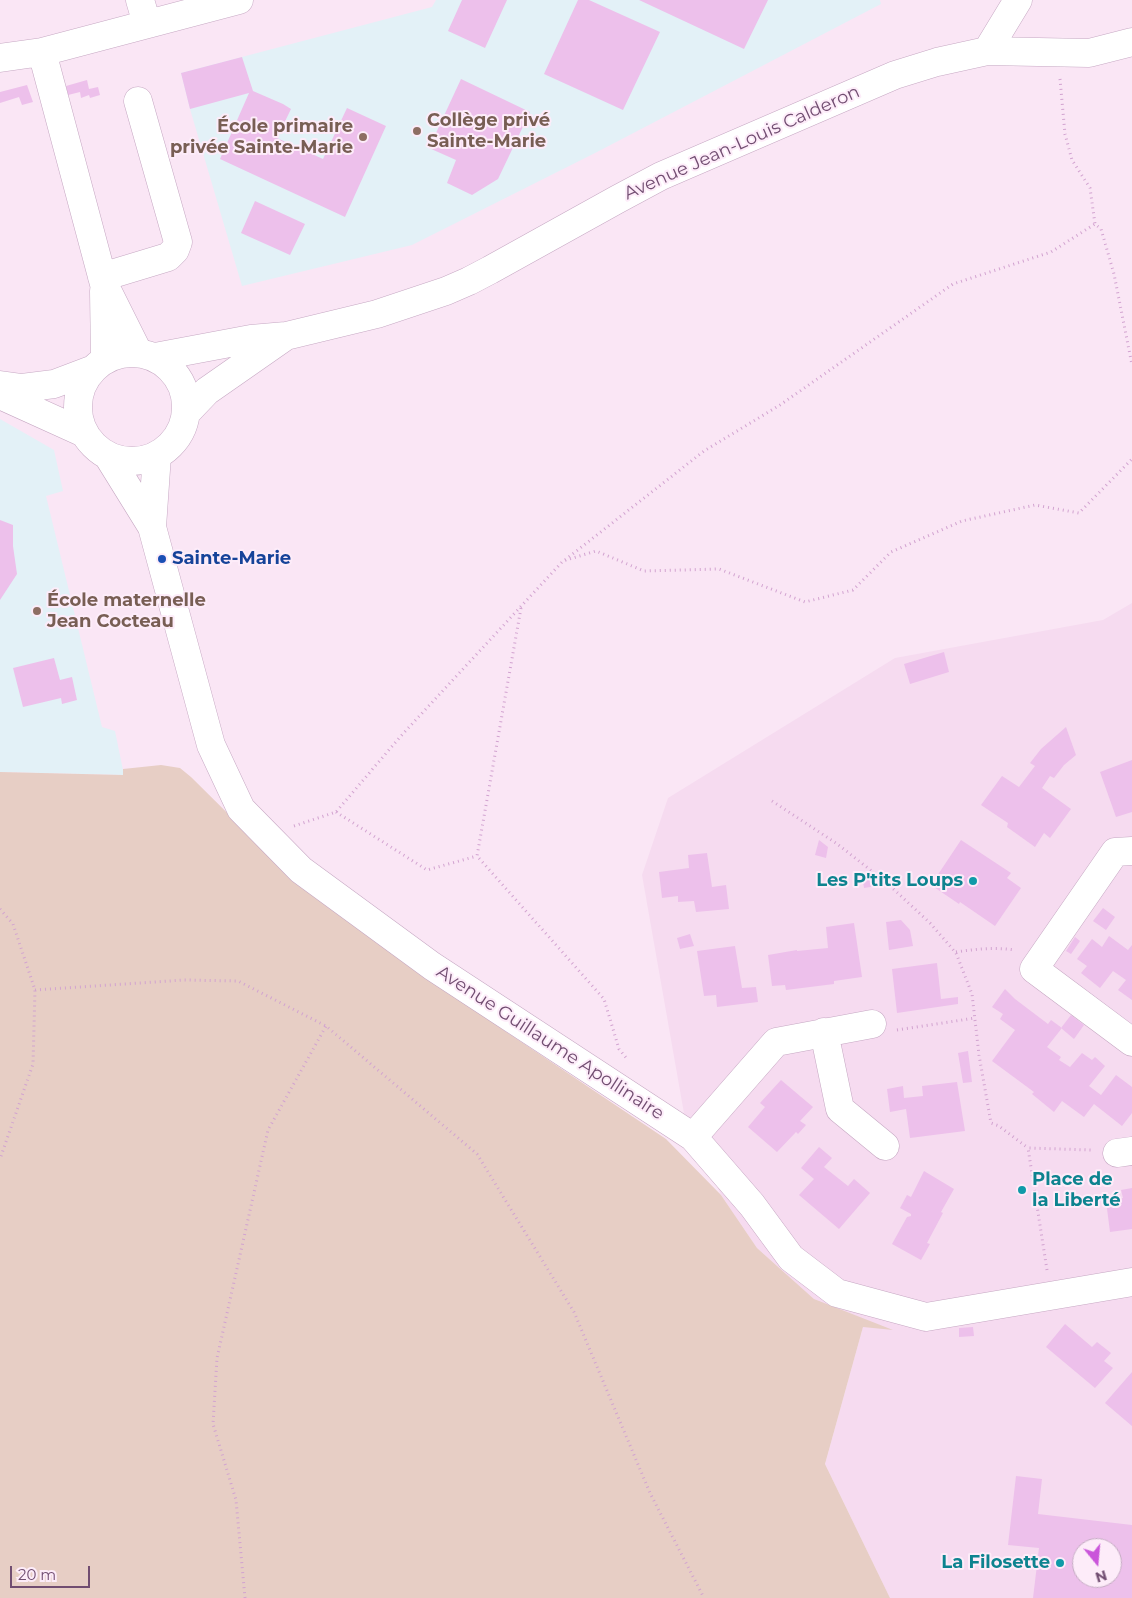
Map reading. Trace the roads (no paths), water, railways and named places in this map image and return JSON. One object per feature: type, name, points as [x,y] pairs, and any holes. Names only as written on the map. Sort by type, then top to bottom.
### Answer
[{"type":"street","points":[[0,58],[42,52],[143,12],[239,0]]},
{"type":"street","points":[[987,51],[1018,0]]},
{"type":"street","name":"Avenue Jean-Louis Calderon","points":[[0,385],[22,388],[54,384],[121,353],[146,354],[286,336],[377,314],[469,282],[660,176],[895,75],[937,62],[987,51],[1088,53],[1132,42]]},
{"type":"street","points":[[42,52],[103,281],[146,354]]},
{"type":"street","points":[[103,281],[168,257],[175,250],[178,242],[138,100]]},
{"type":"street","points":[[103,281],[98,365],[82,384],[78,401],[78,418],[84,433],[94,446],[108,456]]},
{"type":"street","name":"Avenue Jean-Louis Calderon","points":[[186,413],[207,391],[286,336]]},
{"type":"street","name":"Avenue Jean-Louis Calderon","points":[[108,456],[124,460],[140,460],[157,455],[172,444],[182,430],[186,413],[186,396],[179,379],[169,366],[146,354]]},
{"type":"street","points":[[0,395],[84,433]]},
{"type":"street","name":"Avenue Guillaume Apollinaire","points":[[152,527],[157,455]]},
{"type":"street","name":"Avenue Guillaume Apollinaire","points":[[108,456],[152,527],[211,745],[241,808],[301,870],[432,966],[693,1137],[752,1205],[791,1258],[838,1293],[926,1317],[1132,1282]]},
{"type":"street","points":[[1132,851],[1115,852],[1040,962],[1132,1042]]},
{"type":"street","points":[[693,1137],[776,1042],[872,1024]]},
{"type":"street","points":[[824,1032],[840,1109],[885,1146]]},
{"type":"place","name":"Collège privé Sainte-Marie","points":[[417,131]]},
{"type":"place","name":"École primaire privée Sainte-Marie","points":[[363,137]]},
{"type":"place","name":"Sainte-Marie","points":[[162,559]]},
{"type":"place","name":"École maternelle Jean Cocteau","points":[[37,611]]},
{"type":"place","name":"Les P'tits Loups","points":[[973,881]]},
{"type":"place","name":"Place de la Liberté","points":[[1022,1190]]},
{"type":"place","name":"La Filosette","points":[[1060,1563]]}]
